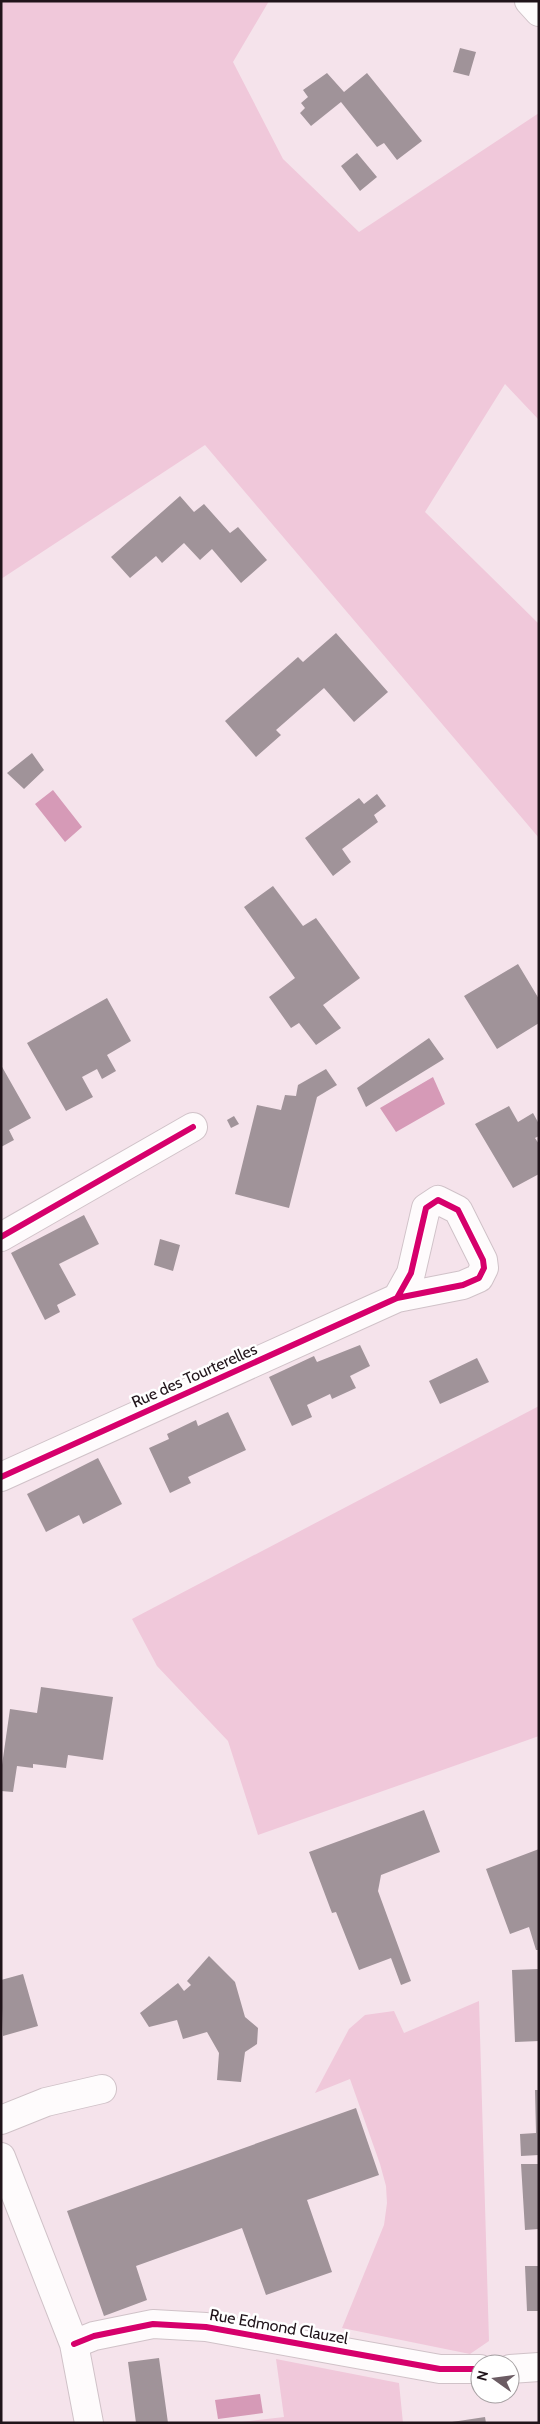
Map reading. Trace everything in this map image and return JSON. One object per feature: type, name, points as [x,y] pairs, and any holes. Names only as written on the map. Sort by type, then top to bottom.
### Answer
[{"type":"street","points":[[529,1],[539,12]]},
{"type":"street","points":[[1,1237],[193,1127]]},
{"type":"street","name":"Rue des Tourterelles","points":[[1,1477],[397,1298]]},
{"type":"street","points":[[1,2120],[46,2102],[102,2089]]},
{"type":"street","points":[[1,2157],[74,2344],[89,2423]]},
{"type":"street","name":"Rue Edmond Clauzel","points":[[74,2344],[94,2336],[153,2324],[206,2327],[440,2368],[470,2369]]},
{"type":"street","points":[[520,2368],[539,2367]]},
{"type":"shaded area","points":[[1,1],[269,1],[233,62],[283,159],[359,232],[539,113],[539,420],[505,384],[425,512],[539,624],[539,838],[205,445],[1,579]]},
{"type":"shaded area","points":[[53,790],[82,827],[65,842],[35,804]]},
{"type":"shaded area","points":[[433,1077],[445,1104],[396,1132],[380,1108]]},
{"type":"shaded area","points":[[539,1406],[539,1736],[258,1835],[228,1741],[157,1666],[132,1619]]},
{"type":"shaded area","points":[[479,2001],[489,2341],[470,2354],[342,2328],[384,2225],[387,2203],[386,2186],[350,2079],[315,2093],[349,2029],[365,2015],[394,2011],[404,2033]]},
{"type":"shaded area","points":[[276,2359],[399,2383],[403,2423],[234,2423],[284,2417]]},
{"type":"shaded area","points":[[260,2394],[263,2413],[218,2419],[215,2400]]},
{"type":"building","points":[[460,48],[476,52],[469,76],[453,72]]},
{"type":"building","points":[[327,73],[344,92],[367,73],[422,141],[397,160],[384,143],[377,147],[341,102],[311,126],[300,113],[305,108],[301,103],[308,97],[303,90]]},
{"type":"building","points":[[357,153],[377,177],[360,191],[341,166]]},
{"type":"building","points":[[180,496],[194,512],[204,504],[230,533],[238,527],[267,560],[241,583],[212,549],[200,560],[184,543],[162,563],[156,556],[130,578],[111,557]]},
{"type":"building","points":[[336,633],[388,692],[354,722],[324,688],[276,730],[281,735],[256,757],[225,721],[298,657],[303,662]]},
{"type":"building","points":[[32,753],[44,770],[24,789],[7,773]]},
{"type":"building","points":[[377,794],[386,806],[374,815],[378,822],[342,849],[351,862],[333,876],[305,838],[359,798],[364,804]]},
{"type":"building","points":[[273,886],[303,926],[316,918],[360,978],[323,1005],[341,1028],[316,1045],[299,1023],[291,1028],[269,997],[295,978],[244,907]]},
{"type":"building","points":[[518,964],[539,999],[539,1023],[497,1049],[464,996]]},
{"type":"building","points":[[107,998],[131,1041],[107,1055],[116,1071],[102,1079],[97,1069],[82,1077],[93,1097],[66,1111],[27,1043]]},
{"type":"building","points":[[429,1038],[444,1059],[366,1107],[357,1088]]},
{"type":"building","points":[[1,1065],[31,1118],[9,1130],[14,1140],[1,1147]]},
{"type":"building","points":[[326,1069],[337,1085],[317,1097],[289,1208],[235,1194],[257,1105],[281,1110],[285,1095],[296,1096],[298,1085]]},
{"type":"building","points":[[509,1106],[518,1122],[533,1113],[539,1124],[539,1136],[535,1138],[539,1144],[539,1174],[513,1188],[475,1124]]},
{"type":"building","points":[[234,1116],[239,1124],[231,1128],[227,1120]]},
{"type":"building","points":[[84,1215],[99,1244],[59,1264],[76,1295],[57,1305],[60,1312],[45,1320],[11,1253]]},
{"type":"building","points":[[160,1239],[180,1245],[173,1271],[154,1265]]},
{"type":"building","points":[[360,1345],[370,1366],[350,1376],[356,1388],[332,1399],[330,1394],[307,1405],[312,1417],[292,1426],[269,1377],[314,1356],[317,1362]]},
{"type":"building","points":[[477,1358],[489,1382],[440,1404],[429,1381]]},
{"type":"building","points":[[228,1412],[246,1450],[188,1477],[191,1483],[170,1493],[149,1448],[169,1439],[167,1434],[196,1420],[198,1426]]},
{"type":"building","points":[[98,1458],[122,1504],[83,1524],[79,1515],[46,1532],[27,1494]]},
{"type":"building","points":[[41,1687],[113,1697],[103,1760],[68,1755],[66,1768],[33,1764],[33,1768],[17,1766],[13,1792],[1,1791],[1,1772],[10,1709],[37,1713]]},
{"type":"building","points":[[424,1810],[440,1852],[381,1875],[378,1891],[411,1981],[401,1985],[391,1958],[359,1970],[336,1912],[332,1913],[309,1852]]},
{"type":"building","points":[[539,1849],[539,1950],[536,1950],[529,1927],[510,1934],[486,1869]]},
{"type":"building","points":[[209,1956],[235,1982],[245,2017],[258,2028],[257,2044],[245,2052],[241,2082],[217,2080],[219,2053],[207,2032],[183,2039],[177,2020],[149,2027],[140,2013],[178,1983],[184,1991],[191,1985],[187,1981]]},
{"type":"building","points":[[539,1969],[539,2041],[515,2042],[512,1970]]},
{"type":"building","points":[[23,1974],[38,2026],[3,2036],[1,1980]]},
{"type":"building","points":[[535,2090],[539,2090],[539,2155],[521,2156],[520,2134],[536,2133]]},
{"type":"building","points":[[356,2108],[379,2175],[307,2200],[332,2272],[266,2295],[242,2228],[136,2266],[147,2300],[104,2316],[67,2211]]},
{"type":"building","points":[[521,2164],[539,2164],[539,2229],[525,2230]]},
{"type":"building","points":[[525,2266],[539,2266],[539,2311],[527,2311]]},
{"type":"building","points":[[159,2358],[168,2423],[136,2423],[128,2362]]},
{"type":"building","points":[[485,2417],[486,2423],[452,2423],[452,2422]]},
{"type":"cycle path","points":[[1,1237],[193,1127]]},
{"type":"cycle path","points":[[1,1477],[397,1298],[463,1285],[479,1278],[484,1268],[483,1260],[458,1210],[438,1200],[426,1208],[411,1273],[397,1298]]},
{"type":"cycle path","points":[[74,2344],[94,2336],[153,2324],[206,2327],[440,2369],[470,2369]]}]
